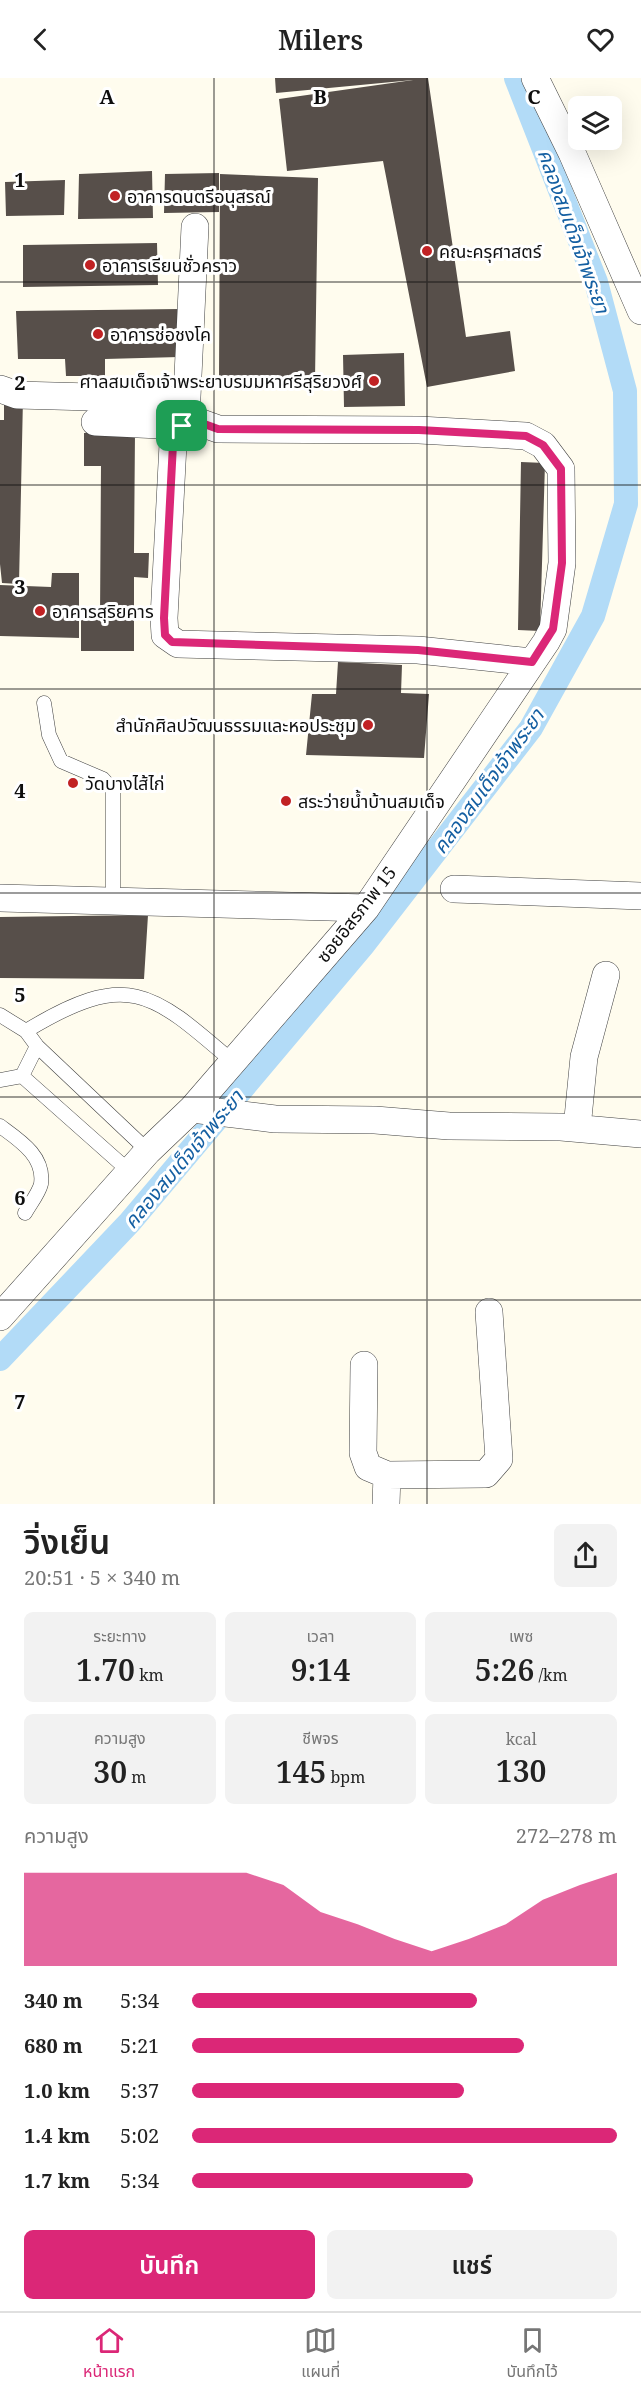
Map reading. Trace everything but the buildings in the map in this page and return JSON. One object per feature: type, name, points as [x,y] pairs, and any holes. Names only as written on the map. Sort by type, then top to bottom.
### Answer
[{"type":"street","points":[[535,78],[572,153],[641,311]]},
{"type":"street","points":[[195,227],[185,416],[173,444],[164,609],[165,635],[172,642],[418,650],[532,662]]},
{"type":"street","points":[[0,389],[17,395],[166,399],[185,416]]},
{"type":"street","points":[[95,422],[185,416]]},
{"type":"street","name":"ซอยอิสรภาพ 15","points":[[2,1313],[148,1151],[213,1112],[232,1061],[366,908],[553,629],[562,563],[561,469],[543,445],[526,436],[442,431],[218,429],[185,416]]},
{"type":"street","points":[[454,889],[641,896]]},
{"type":"street","points":[[0,898],[366,908]]},
{"type":"street","points":[[577,1128],[584,1057],[606,975]]},
{"type":"street","points":[[213,1112],[449,1126],[577,1128],[641,1134]]},
{"type":"street","points":[[364,1365],[363,1453],[368,1467],[387,1475],[486,1474],[499,1459],[489,1312]]},
{"type":"street","points":[[386,1504],[387,1475]]},
{"type":"lane","points":[[44,703],[50,735],[61,761],[103,779],[113,790],[113,900]]},
{"type":"lane","points":[[26,1031],[63,1009],[100,996],[128,993],[159,1003],[180,1016],[232,1061]]},
{"type":"lane","points":[[0,1015],[26,1031],[37,1046],[148,1151]]},
{"type":"lane","points":[[22,1076],[37,1046]]},
{"type":"lane","points":[[0,1080],[22,1076]]},
{"type":"lane","points":[[22,1076],[129,1171]]},
{"type":"lane","points":[[0,1126],[31,1149],[41,1174],[41,1186],[26,1213]]},
{"type":"waterway","name":"คลองสมเด็จเจ้าพระยา","points":[[0,1359],[130,1222],[364,944],[531,728],[593,616],[626,504],[625,391],[596,282],[516,78]]},
{"type":"place","name":"อาคารดนตรีอนุสรณ์","points":[[115,196]]},
{"type":"place","name":"คณะครุศาสตร์","points":[[427,251]]},
{"type":"place","name":"อาคารเรียนชั่วคราว","points":[[90,265]]},
{"type":"place","name":"อาคารช่อชงโค","points":[[98,334]]},
{"type":"place","name":"ศาลสมเด็จเจ้าพระยาบรมมหาศรีสุริยวงศ์","points":[[374,381]]},
{"type":"place","name":"อาคารสุริยคาร","points":[[40,611]]},
{"type":"place","name":"สำนักศิลปวัฒนธรรมและหอประชุม","points":[[368,725]]},
{"type":"place","name":"วัดบางไส้ไก่","points":[[73,783]]},
{"type":"place","name":"สระว่ายน้ำบ้านสมเด็จ","points":[[286,801]]},
{"type":"route","points":[[187,407],[196,421],[209,428],[218,429],[419,430],[526,436],[543,445],[554,456],[561,469],[562,563],[553,629],[546,642],[532,662],[418,650],[178,644],[172,642],[165,635],[164,618],[173,444],[182,426],[186,418],[187,407]]}]
